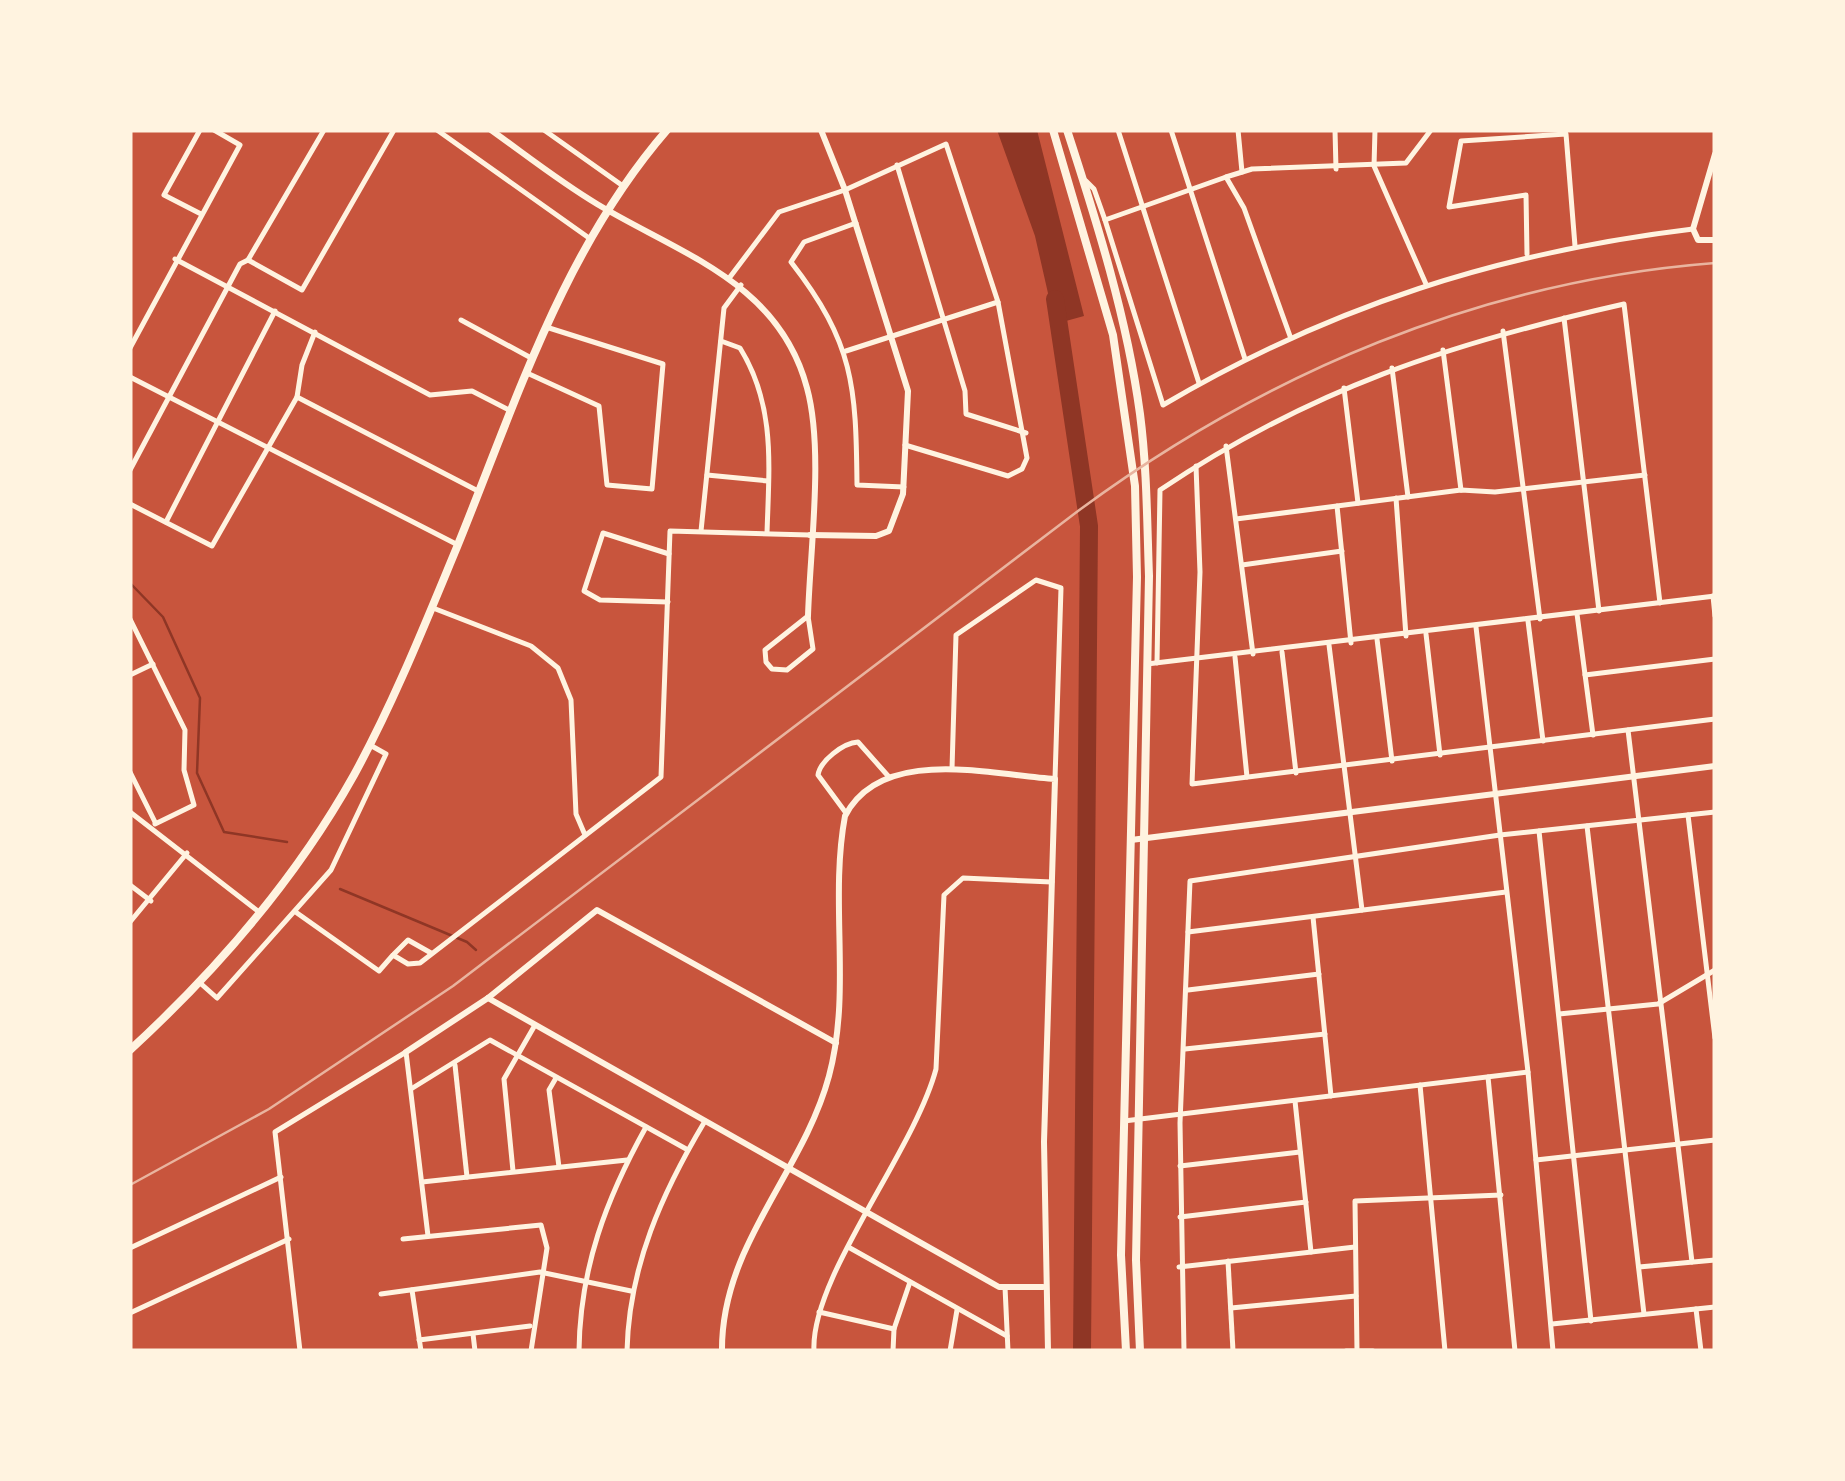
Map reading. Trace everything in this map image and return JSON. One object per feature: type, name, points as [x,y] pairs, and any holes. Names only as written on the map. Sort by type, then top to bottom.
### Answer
[{"type":"main road","points":[[130,1050],[199,981],[259,912],[316,836],[370,745],[458,544],[546,326],[589,238],[623,186],[668,130]]},
{"type":"main road","points":[[1053,130],[1113,335],[1135,486],[1121,1255],[1126,1351]]},
{"type":"main road","points":[[1067,130],[1110,275],[1140,412],[1146,482],[1136,1260],[1140,1351]]},
{"type":"street","points":[[200,130],[164,195],[201,214]]},
{"type":"street","points":[[130,348],[240,145],[214,130]]},
{"type":"street","points":[[130,470],[226,286],[240,264],[248,260],[324,130]]},
{"type":"street","points":[[248,260],[302,290],[394,130]]},
{"type":"street","points":[[437,130],[589,238]]},
{"type":"street","points":[[491,130],[607,210],[742,286],[786,342],[807,386],[814,430],[808,616],[813,648],[788,670],[772,669],[766,662],[765,650],[808,616]]},
{"type":"street","points":[[544,130],[623,186]]},
{"type":"street","points":[[393,954],[415,965],[663,773],[670,531],[885,535],[904,487],[908,391],[845,190],[821,130]]},
{"type":"street","points":[[1118,130],[1199,384]]},
{"type":"street","points":[[1171,130],[1245,359]]},
{"type":"street","points":[[1238,130],[1242,172]]},
{"type":"street","points":[[1335,130],[1336,169]]},
{"type":"street","points":[[1375,130],[1374,166],[1426,284]]},
{"type":"street","points":[[1106,220],[1242,172],[1406,163],[1431,130]]},
{"type":"street","points":[[1527,254],[1526,196],[1449,208],[1461,142],[1566,134],[1574,246]]},
{"type":"street","points":[[730,278],[779,212],[845,190],[946,144],[998,302],[1026,433],[1026,464],[1008,476],[905,445]]},
{"type":"street","points":[[1715,154],[1693,229],[1698,240],[1715,240]]},
{"type":"street","points":[[897,165],[965,391],[966,414],[1026,433]]},
{"type":"street","points":[[1226,178],[1244,208],[1290,336]]},
{"type":"street","points":[[1083,180],[1094,189],[1106,220],[1163,405],[1290,336],[1426,284],[1527,254],[1693,229]]},
{"type":"street","points":[[856,223],[804,242],[790,262],[816,294],[846,351],[857,414],[857,485],[904,487]]},
{"type":"street","points":[[175,260],[430,394],[472,391],[511,411]]},
{"type":"street","points":[[701,531],[725,306],[742,286]]},
{"type":"street","points":[[846,351],[998,302]]},
{"type":"street","points":[[1158,663],[1160,490],[1226,446],[1392,368],[1503,331],[1624,304],[1660,603]]},
{"type":"street","points":[[166,522],[275,311]]},
{"type":"street","points":[[1564,318],[1599,611]]},
{"type":"street","points":[[461,320],[532,359]]},
{"type":"street","points":[[527,373],[599,406],[607,485],[652,489],[663,364],[546,326]]},
{"type":"street","points":[[1503,331],[1540,619]]},
{"type":"street","points":[[130,504],[212,546],[297,397],[302,365],[316,332]]},
{"type":"street","points":[[721,341],[740,348],[762,392],[769,427],[767,533]]},
{"type":"street","points":[[1444,350],[1461,490]]},
{"type":"street","points":[[1392,368],[1408,497]]},
{"type":"street","points":[[130,377],[458,544]]},
{"type":"street","points":[[1344,388],[1358,503]]},
{"type":"street","points":[[297,397],[478,492]]},
{"type":"street","points":[[1226,446],[1253,654]]},
{"type":"street","points":[[1196,466],[1198,660],[1192,784],[1715,719]]},
{"type":"street","points":[[706,475],[768,481]]},
{"type":"street","points":[[1236,519],[1461,490],[1524,489],[1645,475]]},
{"type":"street","points":[[1396,498],[1406,636]]},
{"type":"street","points":[[1337,506],[1351,642]]},
{"type":"street","points":[[668,602],[600,600],[584,591],[603,533],[669,554]]},
{"type":"street","points":[[1242,565],[1342,551]]},
{"type":"street","points":[[952,772],[956,635],[1036,580],[1060,588],[1043,1288],[1048,1351]]},
{"type":"street","points":[[1146,664],[1377,640],[1714,596],[1715,616]]},
{"type":"street","points":[[431,608],[531,646],[558,668],[571,700],[576,814],[585,835]]},
{"type":"street","points":[[1577,614],[1593,735]]},
{"type":"street","points":[[130,619],[184,730],[184,770],[194,805],[157,826]]},
{"type":"street","points":[[1528,621],[1542,741]]},
{"type":"street","points":[[1476,628],[1528,1072],[1553,1351]]},
{"type":"street","points":[[1426,634],[1440,755]]},
{"type":"street","points":[[1377,640],[1392,760]]},
{"type":"street","points":[[1329,645],[1362,910]]},
{"type":"street","points":[[1282,651],[1296,773]]},
{"type":"street","points":[[1235,656],[1248,777]]},
{"type":"street","points":[[1585,675],[1715,658]]},
{"type":"street","points":[[130,676],[153,664]]},
{"type":"street","points":[[1628,730],[1692,1262]]},
{"type":"street","points":[[722,1351],[738,1264],[823,1094],[836,1043],[846,813],[818,775],[822,763],[850,743],[858,742],[889,777]]},
{"type":"street","points":[[199,981],[217,998],[331,870],[386,754],[370,745]]},
{"type":"street","points":[[1131,840],[1715,766]]},
{"type":"street","points":[[846,813],[889,777],[908,771],[1055,779]]},
{"type":"street","points":[[130,772],[157,826]]},
{"type":"street","points":[[130,812],[157,826],[259,912]]},
{"type":"street","points":[[1184,1351],[1179,1266],[1180,1166],[1190,881],[1500,835],[1715,812]]},
{"type":"street","points":[[1688,814],[1715,1038]]},
{"type":"street","points":[[1586,826],[1644,1314]]},
{"type":"street","points":[[1538,831],[1591,1320]]},
{"type":"street","points":[[130,922],[187,853]]},
{"type":"street","points":[[814,1351],[819,1312],[920,1119],[936,1068],[944,895],[963,878],[1052,882]]},
{"type":"street","points":[[130,885],[151,901]]},
{"type":"street","points":[[1188,932],[1506,892]]},
{"type":"street","points":[[300,1351],[275,1132],[488,998],[597,910],[836,1043]]},
{"type":"street","points":[[297,912],[379,971],[408,940],[432,953]]},
{"type":"street","points":[[1313,916],[1331,1096]]},
{"type":"street","points":[[1559,1014],[1658,1004],[1715,970]]},
{"type":"street","points":[[1187,990],[1319,974]]},
{"type":"street","points":[[488,998],[868,1214],[1005,1287],[1043,1288]]},
{"type":"street","points":[[513,1171],[504,1080],[535,1025]]},
{"type":"street","points":[[1185,1049],[1325,1034]]},
{"type":"street","points":[[411,1089],[490,1040],[688,1150]]},
{"type":"street","points":[[406,1052],[428,1236]]},
{"type":"street","points":[[455,1064],[468,1176]]},
{"type":"street","points":[[1124,1121],[1528,1072]]},
{"type":"street","points":[[1488,1077],[1516,1351]]},
{"type":"street","points":[[556,1078],[550,1090],[559,1166]]},
{"type":"street","points":[[1420,1085],[1445,1351]]},
{"type":"street","points":[[1295,1100],[1311,1252]]},
{"type":"street","points":[[627,1351],[631,1290],[665,1190],[705,1122]]},
{"type":"street","points":[[579,1351],[585,1282],[600,1222],[646,1126]]},
{"type":"street","points":[[1536,1160],[1715,1140]]},
{"type":"street","points":[[1180,1166],[1300,1152]]},
{"type":"street","points":[[422,1182],[627,1160]]},
{"type":"street","points":[[130,1248],[282,1176]]},
{"type":"street","points":[[1357,1351],[1355,1201],[1501,1195]]},
{"type":"street","points":[[1180,1216],[1306,1202]]},
{"type":"street","points":[[403,1239],[539,1224],[547,1248],[540,1272],[531,1351]]},
{"type":"street","points":[[130,1313],[289,1239]]},
{"type":"street","points":[[1179,1266],[1355,1247]]},
{"type":"street","points":[[850,1248],[1007,1336]]},
{"type":"street","points":[[1638,1267],[1715,1260]]},
{"type":"street","points":[[1228,1261],[1233,1351]]},
{"type":"street","points":[[381,1294],[540,1272],[631,1290]]},
{"type":"street","points":[[893,1351],[894,1329],[910,1282]]},
{"type":"street","points":[[1005,1287],[1008,1351]]},
{"type":"street","points":[[412,1289],[421,1351]]},
{"type":"street","points":[[1231,1308],[1356,1296]]},
{"type":"street","points":[[1552,1324],[1715,1307]]},
{"type":"street","points":[[950,1351],[958,1308]]},
{"type":"street","points":[[1696,1309],[1700,1351]]},
{"type":"street","points":[[819,1312],[894,1329]]},
{"type":"street","points":[[419,1340],[532,1326]]},
{"type":"street","points":[[473,1333],[476,1351]]},
{"type":"street","points":[[1346,1351],[1373,1351]]},
{"type":"shaded area","points":[[997,130],[1037,130],[1084,316],[1055,324],[1035,236]]},
{"type":"waterway","points":[[1055,299],[1089,526],[1082,1351]]},
{"type":"waterway","points":[[130,583],[163,617],[200,698],[197,773],[224,832],[287,842]]},
{"type":"waterway","points":[[340,889],[467,942],[476,950]]},
{"type":"railway","points":[[130,1185],[269,1109],[453,986],[1078,511],[1149,461],[1224,417],[1379,342],[1460,313],[1543,290],[1628,273],[1715,263]]}]
